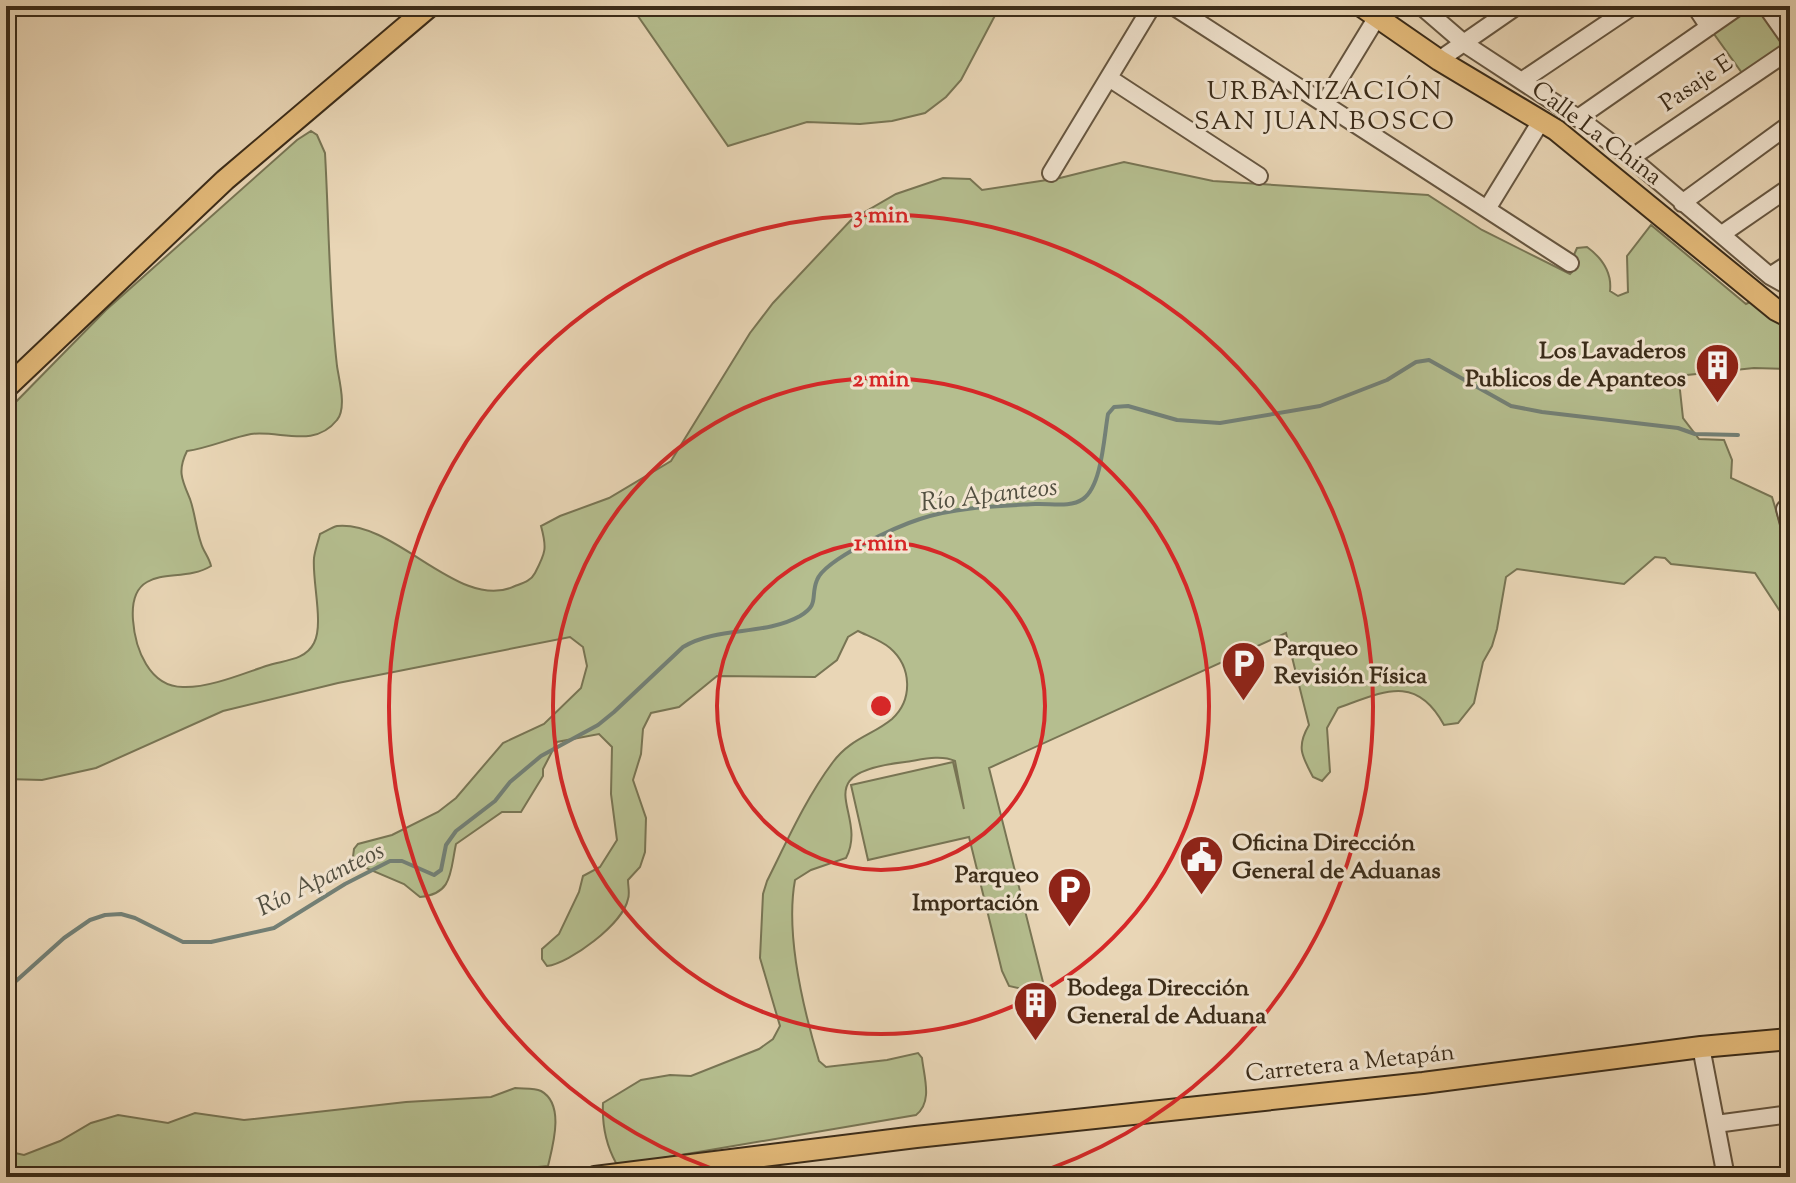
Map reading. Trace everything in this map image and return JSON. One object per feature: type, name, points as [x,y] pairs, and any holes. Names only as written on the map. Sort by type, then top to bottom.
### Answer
[{"type":"main road","points":[[6,388],[225,180],[430,6]]},
{"type":"main road","name":"Calle La China","points":[[1369,12],[1439,60],[1541,121],[1776,310],[1790,317]]},
{"type":"main road","name":"Carretera a Metapán","points":[[595,1177],[916,1137],[1437,1081],[1701,1047],[1790,1039]]},
{"type":"street","points":[[1051,173],[1152,6]]},
{"type":"street","points":[[1173,6],[1570,263]]},
{"type":"street","points":[[1421,6],[1465,44],[1523,80],[1631,158],[1770,276],[1790,287]]},
{"type":"street","points":[[1439,60],[1517,6]]},
{"type":"street","points":[[1523,80],[1633,6]]},
{"type":"street","points":[[1695,6],[1709,27]]},
{"type":"street","points":[[1578,118],[1739,6]]},
{"type":"street","points":[[1766,6],[1790,40]]},
{"type":"street","points":[[1324,104],[1369,12]]},
{"type":"street","name":"Pasaje E","points":[[1631,158],[1790,50]]},
{"type":"street","points":[[1109,78],[1259,176]]},
{"type":"street","points":[[1487,209],[1541,121]]},
{"type":"street","points":[[1682,203],[1790,124]]},
{"type":"street","points":[[1722,234],[1790,187]]},
{"type":"street","points":[[1770,276],[1790,263]]},
{"type":"street","points":[[1785,509],[1790,528]]},
{"type":"street","points":[[1701,1047],[1726,1177]]},
{"type":"street","points":[[1716,1124],[1790,1114]]},
{"type":"green space","points":[[631,6],[1000,6],[961,80],[925,113],[860,124],[807,122],[728,146]]},
{"type":"green space","points":[[1740,6],[1766,6],[1790,40],[1747,80],[1709,27]]},
{"type":"green space","points":[[311,131],[317,135],[325,153],[332,313],[342,408],[337,420],[318,434],[251,434],[187,451],[182,475],[202,546],[211,566],[194,573],[147,582],[136,594],[133,610],[134,631],[146,664],[161,680],[171,685],[193,687],[214,683],[293,659],[310,649],[318,625],[314,555],[320,534],[337,526],[359,528],[382,537],[472,587],[494,591],[529,580],[543,555],[545,545],[541,526],[609,498],[671,461],[750,333],[773,303],[851,220],[896,194],[943,178],[970,179],[982,190],[1060,178],[1124,162],[1213,181],[1428,195],[1482,230],[1570,274],[1575,269],[1573,257],[1577,248],[1587,247],[1605,266],[1610,291],[1618,296],[1628,292],[1627,256],[1651,225],[1746,304],[1752,301],[1790,327],[1790,369],[1754,368],[1687,375],[1679,381],[1683,418],[1699,439],[1724,440],[1732,460],[1731,478],[1772,497],[1790,557],[1790,621],[1787,622],[1755,573],[1671,564],[1665,558],[1655,557],[1624,584],[1517,569],[1506,577],[1497,629],[1483,662],[1474,703],[1458,723],[1444,725],[1422,698],[1397,691],[1338,708],[1327,728],[1330,772],[1322,781],[1313,777],[1302,751],[1309,725],[1286,633],[989,768],[1045,990],[1041,993],[1009,986],[1002,971],[969,837],[868,860],[851,785],[953,762],[964,809],[955,761],[923,759],[874,768],[855,776],[847,786],[851,841],[846,858],[811,870],[795,880],[792,924],[797,971],[819,1061],[826,1067],[918,1053],[922,1058],[926,1089],[921,1110],[916,1115],[622,1165],[616,1163],[607,1142],[603,1103],[641,1080],[670,1075],[691,1076],[759,1049],[773,1039],[780,1026],[760,958],[763,894],[797,820],[833,762],[847,747],[892,719],[904,703],[907,684],[903,664],[883,643],[858,631],[848,637],[837,660],[815,677],[717,676],[679,707],[651,713],[643,729],[641,754],[633,780],[646,818],[645,852],[640,867],[628,880],[629,897],[616,920],[594,941],[569,958],[547,966],[542,959],[542,949],[559,934],[579,892],[583,876],[600,867],[617,840],[611,794],[612,747],[599,734],[557,742],[543,769],[543,776],[521,812],[502,812],[456,844],[448,880],[431,895],[420,897],[404,884],[359,865],[353,857],[358,844],[392,835],[438,812],[456,798],[503,743],[544,724],[581,688],[587,666],[583,647],[570,637],[338,683],[223,711],[96,768],[42,780],[6,779],[6,412],[106,310],[297,140]]},
{"type":"green space","points":[[515,1088],[541,1091],[553,1105],[555,1126],[548,1166],[440,1177],[6,1177],[6,1151],[24,1155],[60,1141],[91,1123],[118,1115],[168,1123],[195,1113],[244,1120],[406,1102],[491,1097]]},
{"type":"waterway","name":"Río Apanteos","points":[[6,990],[64,938],[90,920],[105,915],[121,914],[135,918],[183,942],[211,942],[274,928],[345,884],[390,861],[402,861],[434,875],[441,870],[446,845],[456,831],[495,801],[510,782],[541,756],[598,725],[683,647],[711,636],[771,626],[800,616],[812,604],[817,580],[833,563],[863,544],[910,523],[962,510],[1066,504],[1083,499],[1098,472],[1108,414],[1114,407],[1128,406],[1177,420],[1220,423],[1320,406],[1387,380],[1416,362],[1429,360],[1511,406],[1678,428],[1695,434],[1738,435]]},
{"type":"place","name":"Los Lavaderos Publicos de Apanteos","points":[[1717,405]]},
{"type":"place","name":"Parqueo Revisión Física","points":[[1243,702]]},
{"type":"place","name":"Oficina Dirección General de Aduanas","points":[[1201,897]]},
{"type":"place","name":"Parqueo Importación","points":[[1070,929]]},
{"type":"place","name":"Bodega Dirección General de Aduana","points":[[1036,1042]]},
{"type":"district","name":"URBANIZACIÓN SAN JUAN BOSCO","points":[[1325,107]]}]
